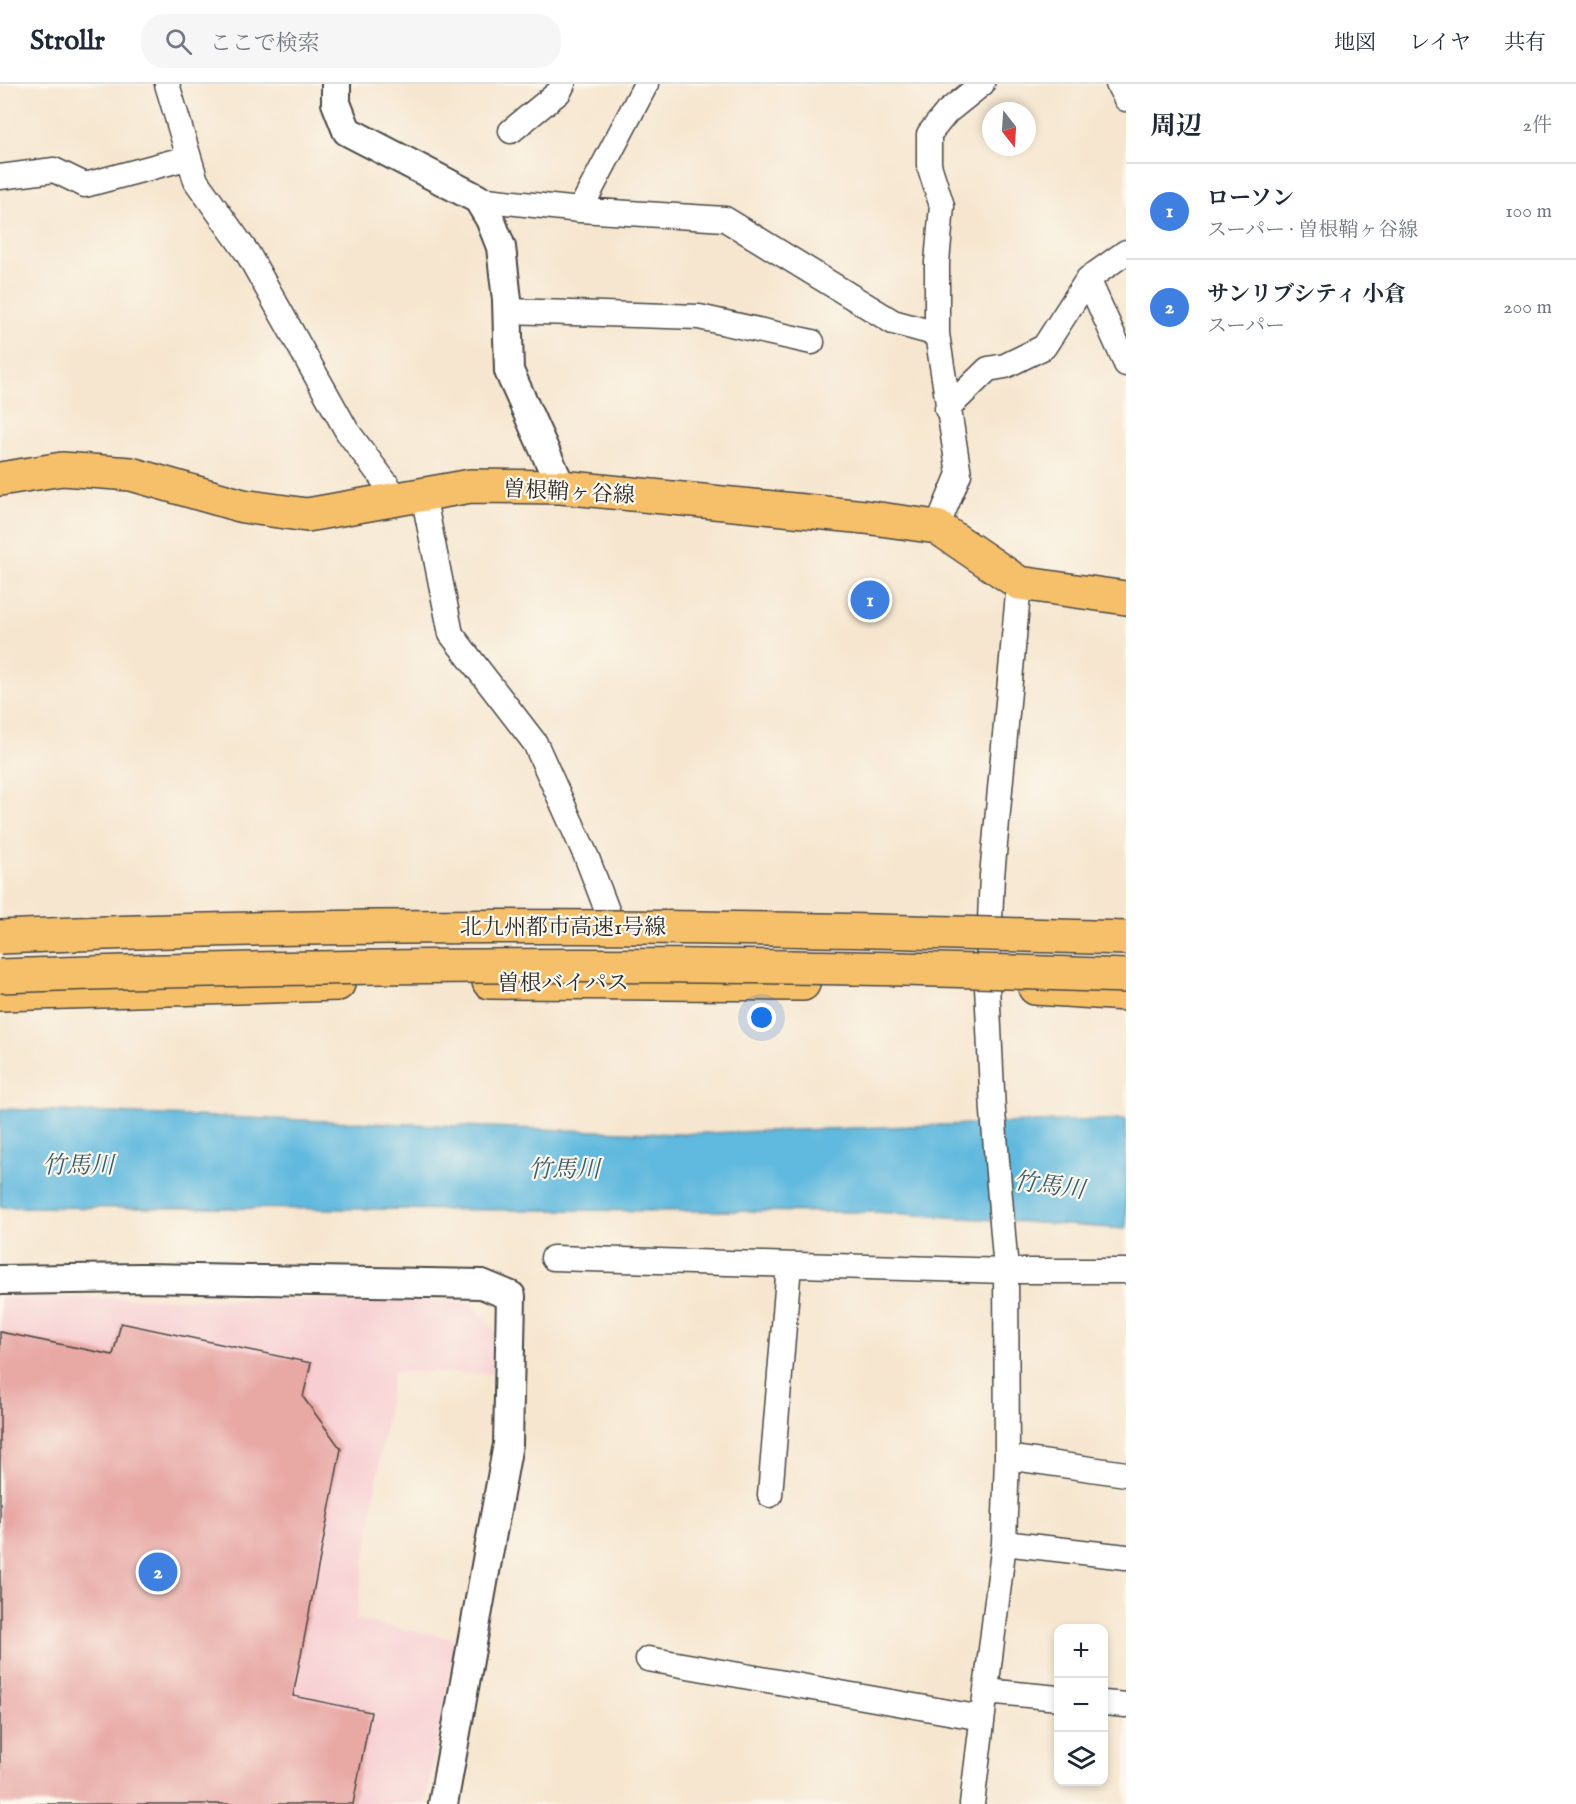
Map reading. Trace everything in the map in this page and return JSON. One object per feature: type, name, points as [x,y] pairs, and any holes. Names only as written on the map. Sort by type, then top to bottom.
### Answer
[{"type":"main road","name":"曽根鞘ヶ谷線","points":[[0,479],[62,469],[131,474],[243,506],[307,515],[471,486],[561,487],[865,517],[937,527],[1019,583],[1126,598]]},
{"type":"main road","points":[[0,921],[375,913],[608,913],[1126,924]]},
{"type":"main road","name":"北九州都市高速1号線","points":[[0,937],[372,926],[621,926],[1126,938]]},
{"type":"main road","name":"北九州都市高速1号線","points":[[0,976],[380,966],[607,965],[917,968],[1126,976]]},
{"type":"main road","name":"曽根バイパス","points":[[0,994],[381,982],[987,986],[1126,994]]},
{"type":"street","points":[[167,84],[196,181],[248,254],[347,431],[410,496],[451,634],[535,743],[587,858],[608,913]]},
{"type":"street","points":[[336,84],[336,103],[347,131],[478,199],[580,210],[725,219],[894,322],[937,334]]},
{"type":"street","points":[[511,130],[559,92],[563,84]]},
{"type":"street","points":[[580,210],[646,84]]},
{"type":"street","points":[[937,527],[959,474],[937,334],[937,262],[942,206],[929,165],[928,134],[946,112],[982,84]]},
{"type":"street","points":[[1118,84],[1126,99]]},
{"type":"street","points":[[0,177],[54,170],[85,185],[188,158]]},
{"type":"street","points":[[478,199],[490,219],[501,247],[507,311],[509,371],[561,487]]},
{"type":"street","points":[[947,409],[987,369],[1005,366],[1044,347],[1089,279],[1126,252]]},
{"type":"street","points":[[1089,279],[1126,364]]},
{"type":"street","points":[[507,311],[699,317],[812,342]]},
{"type":"street","points":[[972,1804],[1004,1543],[1007,1457],[1006,1271],[993,1112],[987,986],[992,876],[1019,583]]},
{"type":"street","points":[[553,1258],[1006,1271],[1126,1270]]},
{"type":"street","points":[[770,1495],[789,1265]]},
{"type":"street","points":[[0,1280],[142,1278],[482,1284],[511,1296],[508,1444],[443,1804]]},
{"type":"street","points":[[1007,1457],[1126,1474]]},
{"type":"street","points":[[1004,1543],[1126,1557]]},
{"type":"street","points":[[648,1659],[982,1718]]},
{"type":"street","points":[[986,1691],[1054,1698]]},
{"type":"street","points":[[1108,1703],[1126,1705]]},
{"type":"shaded area","points":[[0,1297],[470,1302],[499,1335],[494,1374],[393,1372],[356,1620],[456,1639],[425,1804],[0,1804]]},
{"type":"water","name":"竹馬川","points":[[0,1109],[676,1134],[1126,1119],[1126,1229],[876,1212],[0,1207]]},
{"type":"building","points":[[121,1323],[311,1363],[303,1397],[341,1449],[293,1696],[371,1712],[353,1804],[0,1804],[0,1332],[113,1355]]},
{"type":"place","name":"ローソン","points":[[870,600]]},
{"type":"place","name":"サンリブシティ 小倉","points":[[158,1572]]}]
